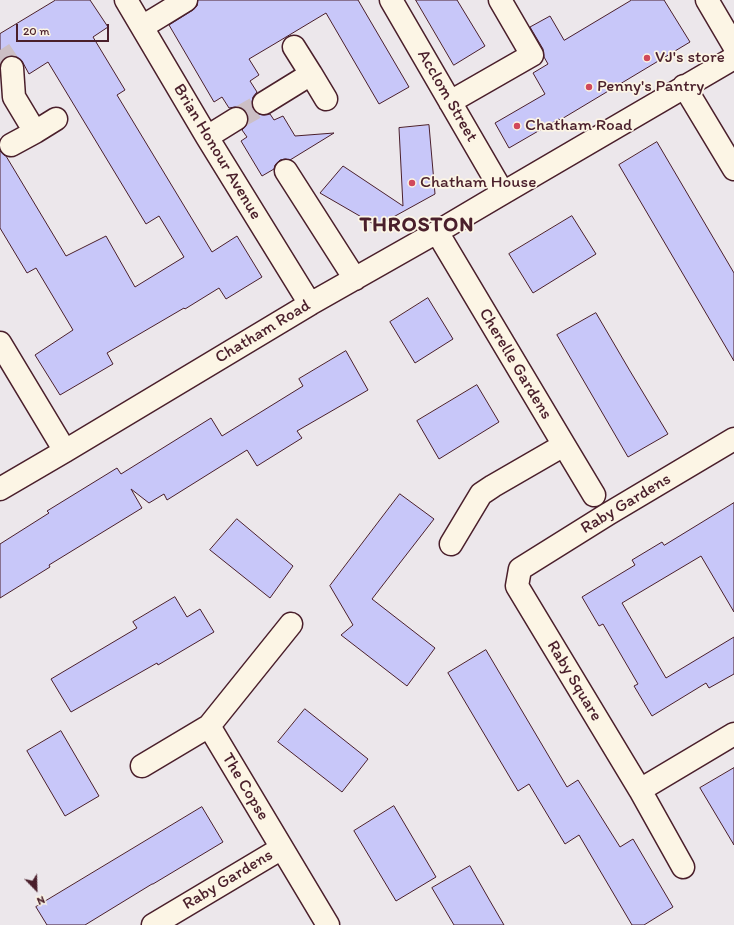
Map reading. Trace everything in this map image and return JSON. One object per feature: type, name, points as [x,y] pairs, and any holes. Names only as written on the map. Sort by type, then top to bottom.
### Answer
[{"type":"street","name":"Brian Honour Avenue","points":[[126,0],[207,137],[310,304]]},
{"type":"street","points":[[142,27],[186,0]]},
{"type":"street","name":"Acclom Street","points":[[391,0],[503,193]]},
{"type":"street","points":[[450,102],[532,55],[500,0]]},
{"type":"street","points":[[707,0],[734,46]]},
{"type":"street","points":[[294,47],[326,99]]},
{"type":"street","name":"Chatham Road","points":[[0,489],[310,304],[438,232],[734,58]]},
{"type":"street","points":[[12,68],[14,97],[35,132]]},
{"type":"street","points":[[264,103],[311,74]]},
{"type":"street","points":[[684,86],[734,168]]},
{"type":"street","points":[[11,145],[56,119]]},
{"type":"street","points":[[207,137],[236,119]]},
{"type":"street","points":[[286,171],[355,279]]},
{"type":"street","name":"Cherelle Gardens","points":[[438,232],[594,495]]},
{"type":"street","points":[[0,343],[65,451]]},
{"type":"street","name":"Raby Gardens","points":[[520,569],[608,514],[734,439]]},
{"type":"street","points":[[451,544],[481,494],[564,446]]},
{"type":"street","name":"Raby Square","points":[[520,569],[517,586],[640,790]]},
{"type":"street","points":[[142,766],[209,726],[291,624]]},
{"type":"street","name":"The Copse","points":[[209,726],[328,925]]},
{"type":"street","points":[[683,867],[640,790],[734,734]]},
{"type":"street","name":"Raby Gardens","points":[[153,925],[282,848]]},
{"type":"building","points":[[56,0],[90,0],[108,27],[93,37],[125,90],[117,95],[212,252],[237,236],[262,277],[226,299],[219,288],[185,309],[184,308],[107,353],[113,364],[60,395],[35,355],[73,330],[36,268],[27,273],[0,228],[0,151],[6,156],[66,256],[106,236],[135,287],[184,257],[159,216],[146,224],[48,62],[29,74],[22,61],[17,57],[11,56],[5,58],[1,62],[0,66],[0,34]]},
{"type":"building","points":[[198,0],[358,0],[409,87],[379,104],[326,13],[249,59],[259,75],[250,81],[257,92],[253,97],[252,103],[254,110],[258,114],[270,114],[274,120],[283,116],[295,136],[334,133],[290,160],[280,160],[275,165],[274,169],[262,176],[241,141],[247,137],[242,130],[247,125],[247,113],[242,108],[229,108],[222,97],[214,102],[169,25],[193,10],[197,6]]},
{"type":"building","points":[[416,0],[457,0],[485,46],[454,65]]},
{"type":"building","points":[[632,0],[664,0],[690,42],[560,120],[559,119],[509,148],[495,123],[545,94],[533,73],[548,64],[544,57],[543,49],[530,27],[550,16],[564,40]]},
{"type":"building","name":"Chatham House","points":[[429,125],[435,194],[377,226],[320,193],[343,166],[403,206],[399,128]]},
{"type":"building","points":[[657,142],[734,273],[734,361],[619,165]]},
{"type":"building","points":[[572,216],[596,254],[533,293],[509,254]]},
{"type":"building","points":[[428,298],[453,339],[415,363],[390,322]]},
{"type":"building","points":[[596,313],[668,434],[628,457],[557,335]]},
{"type":"building","points":[[346,351],[368,390],[297,431],[302,438],[257,466],[247,450],[167,500],[164,494],[149,503],[131,489],[142,508],[49,565],[50,567],[0,598],[0,544],[49,513],[47,511],[117,468],[121,474],[211,418],[222,436],[303,386],[299,379]]},
{"type":"building","points":[[477,385],[499,422],[439,459],[417,421]]},
{"type":"building","points":[[400,494],[434,519],[372,599],[435,648],[407,686],[341,635],[353,625],[330,586]]},
{"type":"building","points":[[734,503],[734,612],[701,556],[622,603],[666,678],[734,637],[734,674],[709,688],[706,683],[652,716],[634,686],[638,684],[603,624],[599,626],[582,597],[635,565],[632,560],[662,542],[664,545]]},
{"type":"building","points":[[237,519],[293,566],[270,598],[210,550]]},
{"type":"building","points":[[175,597],[187,617],[200,609],[214,632],[158,665],[157,663],[71,712],[51,679],[137,628],[133,622]]},
{"type":"building","points":[[486,650],[567,787],[578,780],[620,847],[633,839],[673,907],[644,925],[632,925],[579,835],[565,844],[529,784],[518,791],[448,673]]},
{"type":"building","points":[[305,709],[368,759],[342,792],[278,742]]},
{"type":"building","points":[[61,731],[99,796],[65,816],[27,751]]},
{"type":"building","points":[[734,768],[734,845],[700,788]]},
{"type":"building","points":[[394,806],[436,877],[396,901],[354,831]]},
{"type":"building","points":[[202,807],[223,842],[85,925],[47,925],[36,907]]},
{"type":"building","points":[[470,866],[504,925],[454,925],[432,888]]},
{"type":"tunnel","points":[[0,50],[12,68]]},
{"type":"tunnel","points":[[236,119],[264,103]]},
{"type":"place","name":"VJ's store","points":[[647,58]]},
{"type":"place","name":"Penny's Pantry","points":[[589,87]]},
{"type":"place","name":"Chatham Road","points":[[517,126]]},
{"type":"place","name":"Chatham House","points":[[412,183]]},
{"type":"district","name":"THROSTON","points":[[417,226]]}]
